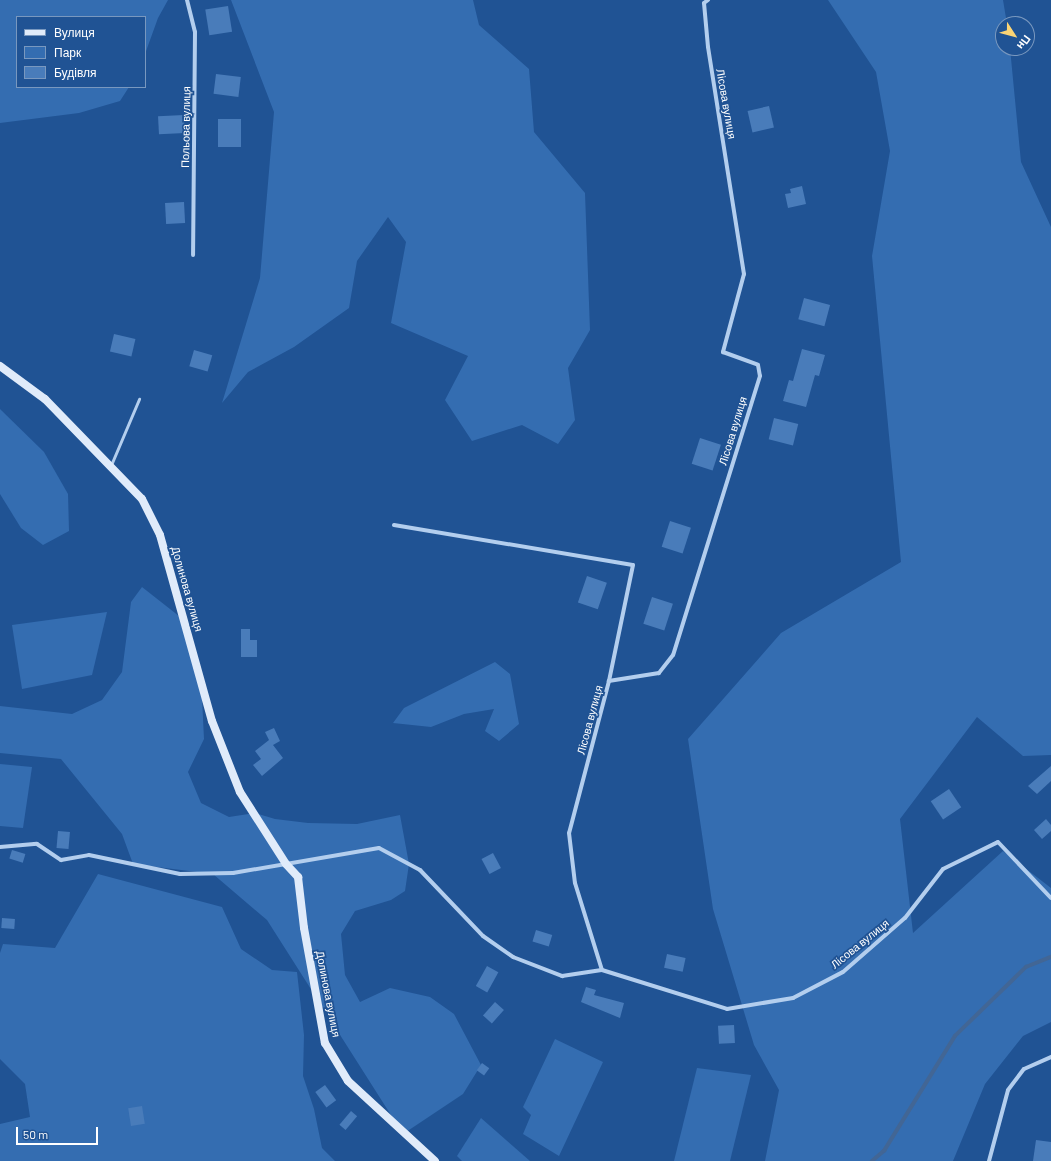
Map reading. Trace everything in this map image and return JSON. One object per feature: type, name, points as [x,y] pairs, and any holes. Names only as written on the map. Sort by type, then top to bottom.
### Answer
[{"type":"street","name":"Польова вулиця","points":[[186,0],[195,32],[193,255]]},
{"type":"street","name":"Лісова вулиця","points":[[708,0],[704,3],[708,47],[744,274],[723,352],[758,365],[760,376],[673,655],[659,673],[609,681],[569,833],[575,883],[602,970],[727,1008],[793,998],[843,972],[905,918],[943,869],[998,842],[1051,898]]},
{"type":"street","name":"Долинова вулиця","points":[[0,366],[45,398],[142,500],[160,535],[212,721],[240,792],[286,864],[298,877],[304,928],[326,1043],[348,1081],[403,1134],[435,1161]]},
{"type":"street","points":[[394,524],[633,565],[609,681]]},
{"type":"street","points":[[0,847],[36,844],[61,860],[89,855],[180,874],[233,873],[379,848],[420,870],[483,936],[513,957],[562,976],[602,970]]},
{"type":"street","points":[[989,1161],[1008,1090],[1024,1069],[1051,1057]]},
{"type":"lane","points":[[110,467],[139,399]]},
{"type":"green space","points":[[0,0],[168,0],[158,18],[146,51],[146,16],[16,16],[16,88],[128,88],[120,101],[79,113],[0,123]]},
{"type":"green space","points":[[231,0],[473,0],[479,25],[529,69],[534,132],[585,193],[590,330],[568,368],[575,420],[558,444],[522,425],[472,441],[445,400],[468,356],[391,323],[406,242],[388,217],[357,261],[349,308],[294,347],[248,372],[222,403],[260,278],[274,112]]},
{"type":"green space","points":[[828,0],[1003,0],[1006,16],[995,16],[995,56],[1011,56],[1021,162],[1051,227],[1051,755],[1023,756],[977,717],[900,819],[913,933],[1003,851],[1051,888],[1051,1022],[1023,1036],[985,1084],[953,1161],[765,1161],[779,1090],[754,1045],[713,909],[688,739],[781,633],[901,562],[872,256],[890,151],[876,72]]},
{"type":"green space","points":[[0,409],[44,452],[68,494],[69,531],[43,545],[21,528],[0,494]]},
{"type":"green space","points":[[142,587],[184,620],[201,677],[204,739],[188,772],[201,803],[229,817],[255,813],[275,819],[308,823],[357,824],[400,815],[409,864],[405,891],[391,900],[355,911],[341,934],[345,975],[360,1002],[390,988],[430,997],[454,1014],[481,1065],[463,1094],[403,1134],[267,920],[213,874],[133,864],[122,834],[61,759],[0,753],[0,706],[72,714],[102,700],[122,672],[131,602]]},
{"type":"green space","points":[[107,612],[92,675],[22,689],[12,625]]},
{"type":"green space","points":[[495,662],[510,674],[519,724],[499,741],[485,731],[494,709],[464,714],[431,727],[393,723],[404,708]]},
{"type":"green space","points":[[0,764],[32,767],[23,828],[0,826]]},
{"type":"green space","points":[[98,874],[222,907],[241,949],[272,970],[297,972],[304,1035],[303,1076],[314,1109],[322,1148],[335,1161],[0,1161],[0,1124],[30,1117],[25,1084],[0,1059],[0,953],[3,944],[55,948]]},
{"type":"green space","points":[[555,1039],[603,1062],[559,1156],[523,1134],[531,1115],[523,1107]]},
{"type":"green space","points":[[697,1068],[751,1075],[730,1161],[674,1161]]},
{"type":"green space","points":[[481,1118],[530,1161],[462,1161],[457,1156]]},
{"type":"building","points":[[228,6],[232,32],[209,35],[205,10]]},
{"type":"building","points":[[216,74],[241,77],[238,97],[214,94]]},
{"type":"building","points":[[769,106],[774,127],[753,132],[748,111]]},
{"type":"building","points":[[184,115],[185,133],[159,134],[158,116]]},
{"type":"building","points":[[218,119],[241,119],[241,147],[218,147]]},
{"type":"building","points":[[802,186],[806,204],[788,208],[785,194],[791,193],[790,189]]},
{"type":"building","points":[[184,202],[185,223],[166,224],[165,203]]},
{"type":"building","points":[[804,298],[830,305],[824,326],[798,319]]},
{"type":"building","points":[[114,334],[135,339],[131,356],[110,352]]},
{"type":"building","points":[[802,349],[825,355],[819,376],[815,375],[806,407],[783,401],[789,380],[793,381]]},
{"type":"building","points":[[194,350],[212,355],[208,372],[189,366]]},
{"type":"building","points":[[774,418],[798,424],[793,445],[769,439]]},
{"type":"building","points":[[700,438],[721,445],[713,470],[692,464]]},
{"type":"building","points":[[670,521],[691,528],[683,553],[662,547]]},
{"type":"building","points":[[587,576],[607,583],[598,609],[578,602]]},
{"type":"building","points":[[652,597],[673,604],[664,630],[643,624]]},
{"type":"building","points":[[241,629],[250,629],[250,640],[257,640],[257,657],[241,657]]},
{"type":"building","points":[[274,728],[280,741],[273,745],[283,758],[262,776],[253,765],[261,759],[255,751],[269,740],[265,732]]},
{"type":"building","points":[[1051,766],[1051,781],[1037,794],[1028,786]]},
{"type":"building","points":[[949,789],[961,807],[943,820],[931,801]]},
{"type":"building","points":[[1046,819],[1051,825],[1051,831],[1042,839],[1034,830]]},
{"type":"building","points":[[58,831],[70,832],[68,849],[57,848]]},
{"type":"building","points":[[12,850],[25,854],[23,863],[9,859]]},
{"type":"building","points":[[493,853],[501,868],[490,874],[482,859]]},
{"type":"building","points":[[2,918],[15,919],[14,929],[1,928]]},
{"type":"building","points":[[536,930],[552,935],[549,946],[532,941]]},
{"type":"building","points":[[667,954],[686,958],[683,972],[664,968]]},
{"type":"building","points":[[487,966],[498,972],[487,992],[476,986]]},
{"type":"building","points":[[586,987],[596,990],[594,995],[624,1003],[620,1018],[581,1002]]},
{"type":"building","points":[[495,1002],[504,1010],[492,1023],[483,1015]]},
{"type":"building","points":[[734,1025],[735,1043],[719,1044],[718,1026]]},
{"type":"building","points":[[482,1063],[489,1068],[484,1076],[477,1070]]},
{"type":"building","points":[[325,1085],[336,1100],[326,1107],[315,1092]]},
{"type":"building","points":[[142,1106],[145,1124],[131,1126],[128,1108]]},
{"type":"building","points":[[351,1111],[357,1116],[346,1130],[339,1125]]},
{"type":"building","points":[[1036,1140],[1051,1142],[1051,1161],[1033,1161]]},
{"type":"waterway","points":[[872,1161],[884,1151],[955,1036],[1026,967],[1051,957]]}]
